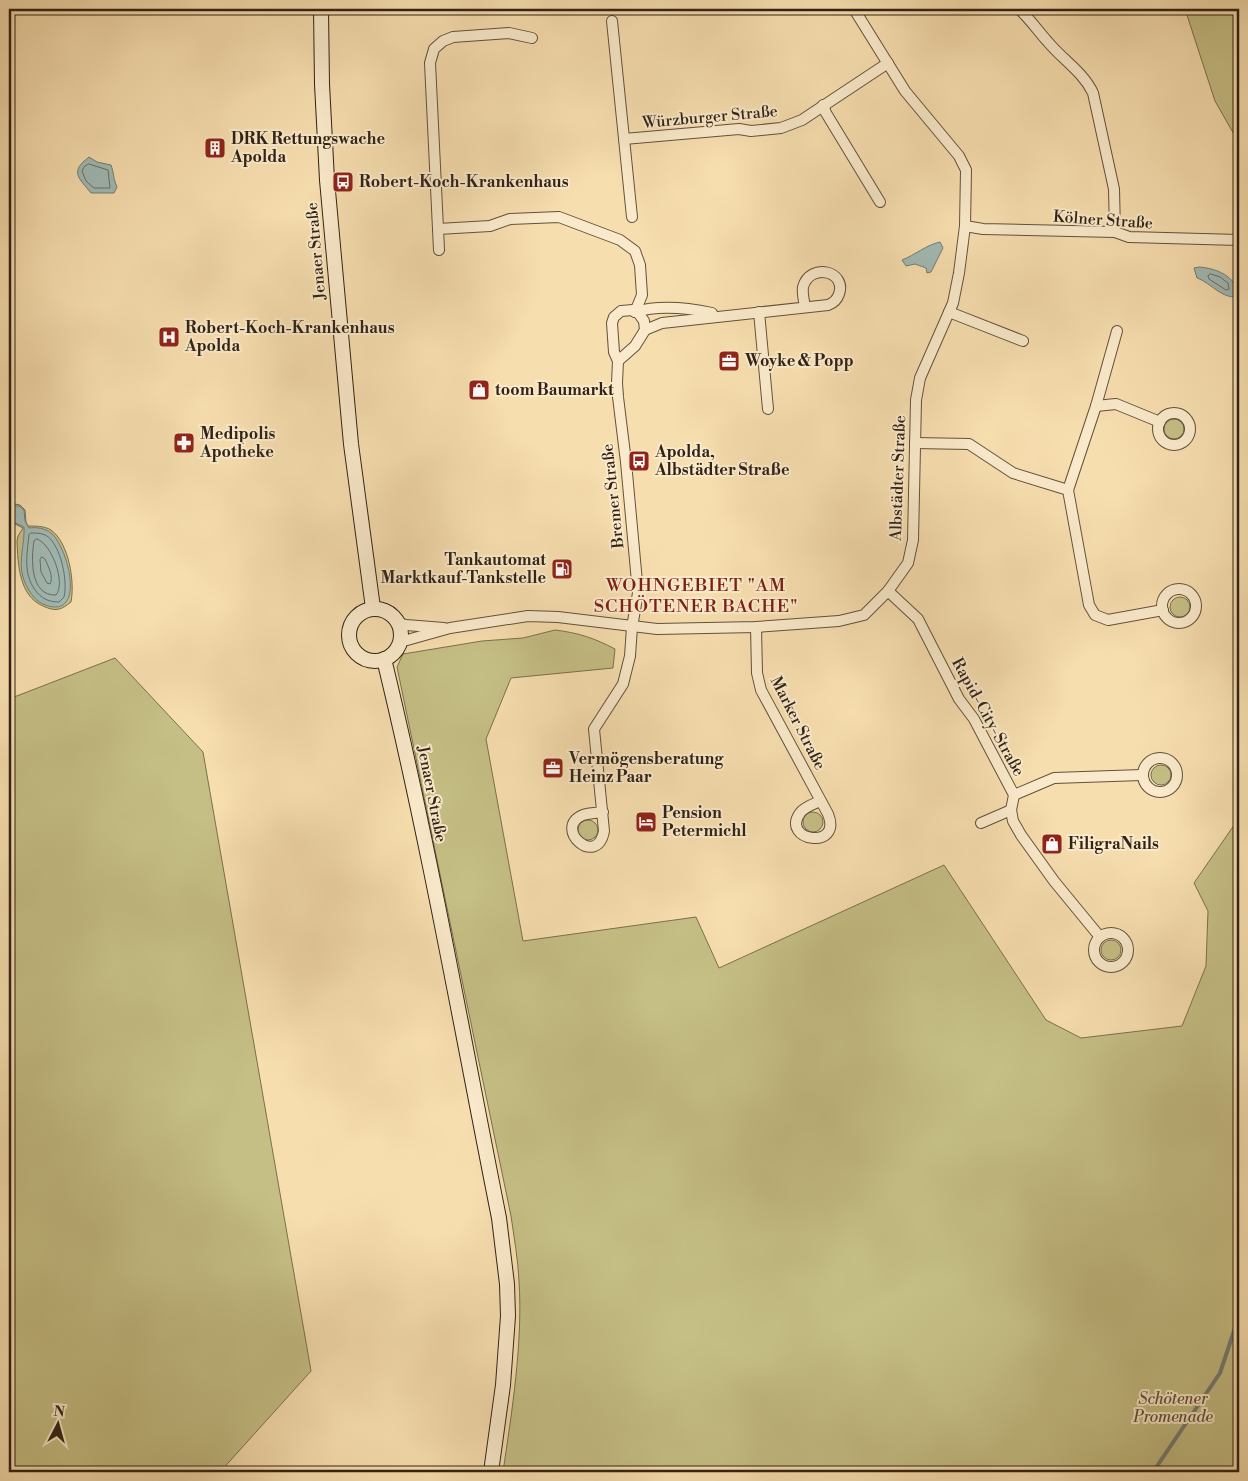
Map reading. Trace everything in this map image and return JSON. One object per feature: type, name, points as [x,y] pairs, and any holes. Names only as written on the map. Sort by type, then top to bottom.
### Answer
[{"type":"main road","name":"Jenaer Straße","points":[[321,9],[322,84],[328,180],[351,444],[373,608]]},
{"type":"main road","points":[[373,608],[384,610],[389,612],[399,623],[400,642],[393,654],[384,659],[370,660],[363,658],[353,649],[350,643],[348,636],[351,623],[360,613],[373,608]]},
{"type":"main road","name":"Jenaer Straße","points":[[384,659],[402,734],[444,936],[499,1218],[507,1284],[508,1316],[503,1385],[492,1472]]},
{"type":"street","name":"Albstädter Straße","points":[[400,642],[450,628],[528,616],[558,617],[657,629],[756,627],[839,621],[864,615],[888,591],[908,563],[913,540],[916,400],[920,378],[952,303],[959,272],[966,226],[966,170],[959,156],[905,91],[854,9]]},
{"type":"street","points":[[1019,9],[1034,23],[1048,43],[1087,80],[1093,93],[1114,189],[1115,232]]},
{"type":"street","name":"Würzburger Straße","points":[[612,21],[632,217]]},
{"type":"street","points":[[439,250],[430,64],[434,49],[443,41],[453,37],[508,33],[532,38]]},
{"type":"street","name":"Würzburger Straße","points":[[624,139],[739,129],[751,131],[781,128],[802,120],[888,63]]},
{"type":"street","points":[[823,105],[880,202]]},
{"type":"street","points":[[438,229],[490,226],[510,219],[559,218],[620,240],[635,251],[640,265],[642,295],[635,312],[644,321],[645,330],[635,346],[618,361]]},
{"type":"street","name":"Kölner Straße","points":[[966,226],[984,230],[1115,232],[1129,237],[1239,240]]},
{"type":"street","name":"Bremer Straße","points":[[645,330],[662,323],[805,307]]},
{"type":"street","name":"Bremer Straße","points":[[602,812],[594,730],[623,684],[630,656],[632,627],[638,593],[617,390],[618,361],[614,352],[612,322],[617,313],[621,311],[635,312],[646,308],[696,310],[722,315]]},
{"type":"street","points":[[759,312],[768,409]]},
{"type":"street","points":[[948,312],[1023,341]]},
{"type":"street","points":[[1117,331],[1096,406],[1068,490],[1089,605],[1095,615],[1108,620],[1163,610]]},
{"type":"street","points":[[1096,406],[1116,404],[1160,422]]},
{"type":"street","points":[[915,443],[969,444],[1013,473],[1068,490]]},
{"type":"street","name":"Rapid-City-Straße","points":[[888,591],[918,619],[1014,795],[1011,810]]},
{"type":"street","points":[[399,623],[450,628]]},
{"type":"street","name":"Marker Straße","points":[[756,627],[756,673],[761,690],[820,801]]},
{"type":"street","points":[[1014,795],[1054,778],[1142,775]]},
{"type":"street","points":[[981,823],[1011,810],[1013,821],[1037,859],[1100,936]]},
{"type":"green space","points":[[1185,9],[1239,9],[1239,143],[1215,101]]},
{"type":"green space","points":[[1170,419],[1178,419],[1184,425],[1184,433],[1178,439],[1170,439],[1164,433],[1164,425]]},
{"type":"green space","points":[[9,505],[20,505],[25,510],[28,526],[40,526],[51,530],[62,544],[69,563],[72,584],[71,602],[64,607],[51,609],[43,606],[29,595],[24,587],[19,569],[17,541],[23,528],[9,521]]},
{"type":"green space","points":[[1176,597],[1184,597],[1190,603],[1190,611],[1184,617],[1176,617],[1170,611],[1170,603]]},
{"type":"green space","name":"Schötener Promenade","points":[[555,630],[586,636],[615,649],[613,668],[511,678],[486,739],[523,941],[696,917],[719,968],[944,865],[1046,1020],[1081,1038],[1182,1026],[1206,966],[1208,911],[1194,883],[1239,818],[1239,1472],[503,1472],[518,1352],[520,1304],[516,1248],[511,1216],[397,667],[403,654],[482,641],[523,638]]},
{"type":"green space","points":[[115,658],[203,752],[311,1371],[220,1472],[9,1472],[9,699]]},
{"type":"green space","points":[[1161,765],[1168,768],[1171,775],[1168,782],[1161,785],[1154,782],[1151,775],[1154,768]]},
{"type":"green space","points":[[809,812],[817,812],[823,818],[823,826],[817,832],[809,832],[803,826],[803,818]]},
{"type":"green space","points":[[584,820],[592,820],[598,826],[598,834],[592,840],[584,840],[578,834],[578,826]]},
{"type":"green space","points":[[1111,940],[1118,943],[1121,950],[1118,957],[1111,960],[1104,957],[1101,950],[1104,943]]},
{"type":"water","points":[[89,157],[97,162],[111,165],[117,187],[114,193],[91,193],[80,179],[78,175],[79,167]]},
{"type":"water","points":[[940,242],[943,248],[931,272],[927,273],[926,268],[915,264],[906,266],[902,260],[930,245]]},
{"type":"water","points":[[1199,267],[1218,271],[1230,278],[1234,283],[1237,296],[1227,296],[1197,278],[1194,268]]},
{"type":"water","points":[[19,506],[24,510],[25,521],[29,528],[46,530],[51,533],[58,541],[64,553],[68,567],[70,594],[65,603],[57,607],[43,604],[36,600],[28,589],[23,577],[21,564],[24,527],[9,520],[9,507]]},
{"type":"waterway","points":[[1153,1472],[1220,1373],[1239,1316]]},
{"type":"place","name":"DRK Rettungswache Apolda","points":[[215,148]]},
{"type":"place","name":"Robert-Koch-Krankenhaus","points":[[343,182]]},
{"type":"place","name":"Robert-Koch-Krankenhaus Apolda","points":[[169,337]]},
{"type":"place","name":"Woyke & Popp","points":[[729,361]]},
{"type":"place","name":"toom Baumarkt","points":[[479,390]]},
{"type":"place","name":"Medipolis Apotheke","points":[[184,443]]},
{"type":"place","name":"Apolda, Albstädter Straße","points":[[639,461]]},
{"type":"place","name":"Tankautomat Marktkauf-Tankstelle","points":[[562,569]]},
{"type":"place","name":"Vermögensberatung Heinz Paar","points":[[553,768]]},
{"type":"place","name":"Pension Petermichl","points":[[646,822]]},
{"type":"place","name":"FiligraNails","points":[[1052,844]]},
{"type":"district","name":"WOHNGEBIET \"AM SCHÖTENER BACHE\"","points":[[696,595]]}]
